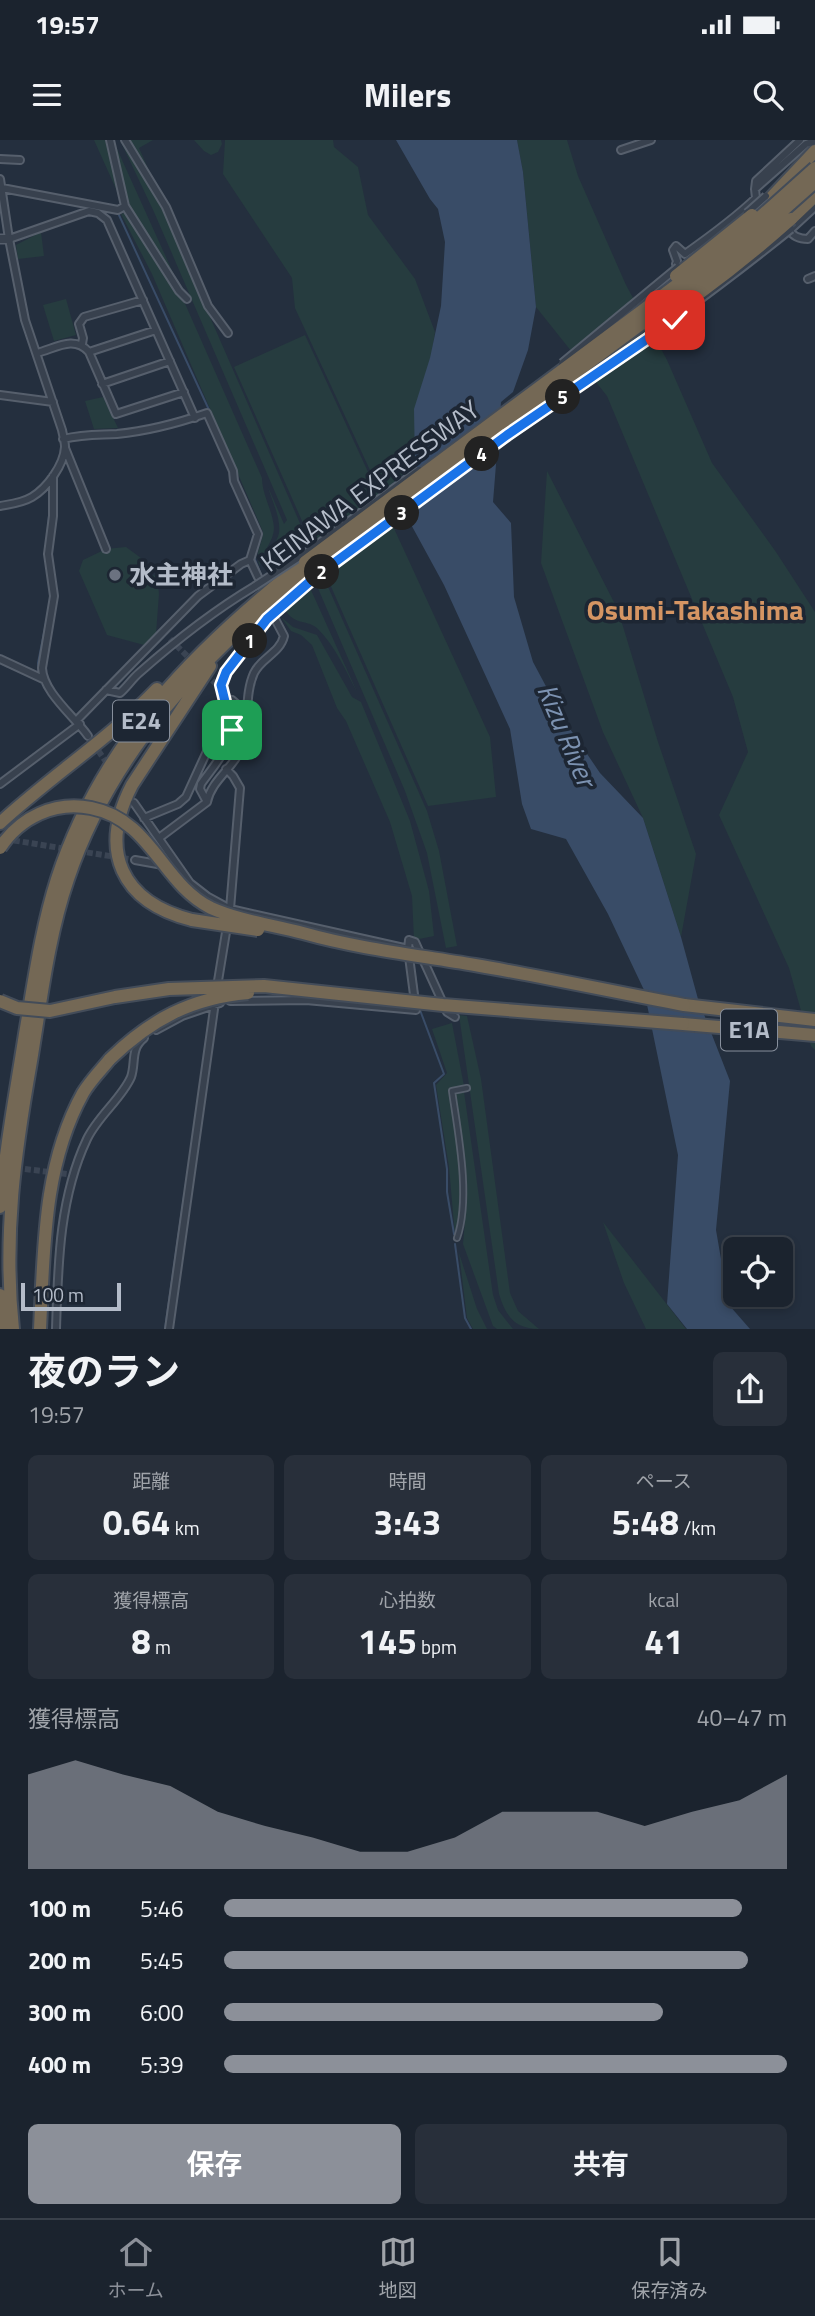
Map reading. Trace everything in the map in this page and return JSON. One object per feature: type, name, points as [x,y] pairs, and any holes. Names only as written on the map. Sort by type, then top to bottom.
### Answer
[{"type":"highway","points":[[571,364],[625,316],[662,288],[815,150]]},
{"type":"highway","name":"KEINAWA EXPRESSWAY","points":[[50,928],[76,857],[100,803],[144,733],[197,670],[263,615],[307,567],[729,245],[815,168]]},
{"type":"highway","name":"KEINAWA EXPRESSWAY","points":[[0,1207],[9,1129],[66,854],[104,776],[160,696],[220,632],[252,604],[531,406],[736,252],[815,182]]},
{"type":"highway","points":[[531,406],[697,297],[791,224],[815,196]]},
{"type":"highway","points":[[263,615],[210,666],[132,785],[117,823],[117,850],[128,882],[137,893],[153,905],[177,916],[326,941]]},
{"type":"highway","points":[[0,823],[68,765],[119,727],[186,659],[220,632]]},
{"type":"highway","points":[[0,848],[31,818],[53,809],[91,808],[110,814],[139,833],[188,893],[211,907],[256,923],[326,941]]},
{"type":"highway","name":"E1A","points":[[326,941],[476,965],[684,1005],[815,1020]]},
{"type":"highway","name":"KEINAWA EXPRESSWAY","points":[[13,1329],[9,1236],[12,1183],[39,986]]},
{"type":"highway","points":[[0,1001],[17,1008],[50,1011],[169,989],[234,986],[294,988],[399,999]]},
{"type":"highway","points":[[40,1329],[47,1213],[56,1162],[69,1123],[84,1091],[131,1038],[169,1014],[209,999],[268,991],[302,991],[399,999]]},
{"type":"highway","name":"E1A","points":[[399,999],[443,1005],[815,1035]]},
{"type":"highway","points":[[0,1295],[2,1329]]},
{"type":"street","points":[[110,140],[125,206],[179,291],[187,299]]},
{"type":"street","points":[[125,140],[166,207],[208,306],[228,333]]},
{"type":"street","points":[[621,150],[651,140]]},
{"type":"street","points":[[755,189],[756,181],[800,140]]},
{"type":"street","points":[[755,189],[806,144],[815,141]]},
{"type":"street","points":[[0,159],[20,160]]},
{"type":"street","points":[[0,180],[4,239],[25,320],[53,402],[65,448],[106,549]]},
{"type":"street","points":[[2,188],[118,210],[125,206]]},
{"type":"street","points":[[755,189],[795,237],[808,239],[815,231]]},
{"type":"street","points":[[676,264],[673,250],[676,246],[685,254],[764,198]]},
{"type":"street","points":[[106,690],[120,693],[136,675],[230,601],[307,552],[553,371],[764,198]]},
{"type":"street","points":[[207,802],[200,789],[201,784],[226,748],[232,730],[221,685],[226,672],[263,615],[507,435],[675,320],[815,207]]},
{"type":"street","points":[[4,239],[89,211],[98,213],[107,220],[195,418]]},
{"type":"street","points":[[804,239],[815,225]]},
{"type":"street","points":[[82,344],[79,324],[84,317],[143,300]]},
{"type":"street","points":[[89,352],[156,330]]},
{"type":"street","points":[[37,353],[73,342],[82,344],[89,352],[116,414],[184,393]]},
{"type":"street","points":[[102,384],[170,361]]},
{"type":"street","points":[[0,396],[53,402]]},
{"type":"street","points":[[63,439],[85,434],[117,434],[154,428],[207,413],[258,534],[250,560],[258,577]]},
{"type":"street","points":[[0,506],[31,498],[42,489],[53,476],[65,448]]},
{"type":"street","points":[[53,476],[53,516],[48,554],[54,596],[43,679],[49,690],[88,736]]},
{"type":"street","points":[[0,784],[78,722],[198,596],[250,560]]},
{"type":"street","points":[[159,838],[207,802],[209,794],[239,754],[253,676],[259,665],[275,652],[283,641],[284,636],[275,619]]},
{"type":"street","points":[[163,632],[170,639]]},
{"type":"street","points":[[0,659],[43,679]]},
{"type":"street","points":[[232,700],[247,713]]},
{"type":"street","points":[[145,818],[178,804],[186,797],[214,736],[216,724],[213,714]]},
{"type":"street","points":[[169,1329],[230,909],[240,788],[226,769]]},
{"type":"street","points":[[135,803],[190,883],[230,909],[408,949]]},
{"type":"street","points":[[135,860],[179,868]]},
{"type":"street","points":[[56,1329],[58,1261],[70,1174],[97,1120],[131,1078],[133,1055],[140,1040],[182,1016],[227,1001],[275,999],[416,1010],[409,940],[415,942],[447,1012],[454,1017]]},
{"type":"street","points":[[457,1238],[463,1222],[461,1169],[452,1091],[467,1088]]},
{"type":"green space","points":[[94,140],[105,140],[121,200]]},
{"type":"green space","points":[[113,140],[175,277],[127,204]]},
{"type":"green space","points":[[120,140],[162,207],[309,544],[270,570],[268,555],[279,533],[279,527],[268,487],[284,524],[287,520],[154,212]]},
{"type":"green space","points":[[126,140],[153,140],[139,148],[162,200]]},
{"type":"green space","points":[[194,140],[221,140],[222,144],[218,152],[211,155]]},
{"type":"green space","points":[[225,140],[333,140],[334,147],[358,167],[368,215],[415,279],[435,332],[415,463],[381,494],[295,308],[292,278],[223,174]]},
{"type":"green space","points":[[517,140],[567,140],[578,176],[626,285],[667,360],[712,463],[815,612],[815,1050],[811,1046],[789,968],[719,815],[748,752],[733,697],[607,396],[536,307],[523,172]]},
{"type":"green space","points":[[127,212],[183,299],[262,478],[274,528],[260,566],[258,553],[263,532],[152,274],[121,214]]},
{"type":"green space","points":[[41,232],[44,256],[18,259],[16,245]]},
{"type":"green space","points":[[66,299],[76,335],[54,341],[43,305]]},
{"type":"green space","points":[[305,335],[490,737],[496,797],[428,806],[234,367]]},
{"type":"green space","points":[[103,397],[118,428],[94,429],[85,401]]},
{"type":"green space","points":[[547,471],[618,610],[696,854],[681,937],[643,818],[603,732],[541,563]]},
{"type":"green space","points":[[126,547],[141,558],[147,574],[157,576],[159,594],[156,634],[144,645],[107,635],[79,571],[83,560],[106,549]]},
{"type":"green space","points":[[325,580],[427,811],[439,851],[457,946],[446,948],[427,853],[405,791],[317,586]]},
{"type":"green space","points":[[311,590],[357,692],[340,659],[318,629],[293,618],[285,610]]},
{"type":"green space","points":[[281,617],[293,627],[317,635],[352,697],[361,702],[410,821],[429,891],[434,936],[414,940],[412,896],[390,822],[346,721],[337,708],[312,645],[301,635],[291,631]]},
{"type":"green space","points":[[459,1015],[467,1016],[481,1079],[510,1293],[518,1311],[539,1329],[524,1327],[513,1320],[499,1294]]},
{"type":"green space","points":[[452,1023],[464,1086],[449,1089],[461,1184],[459,1221],[455,1236],[449,1167],[436,1085],[447,1073],[432,1029]]},
{"type":"green space","points":[[464,1092],[493,1295],[498,1310],[513,1329],[497,1329],[493,1326],[463,1244],[464,1170],[454,1093]]},
{"type":"green space","points":[[603,1222],[686,1329],[646,1329],[624,1283]]},
{"type":"green space","points":[[459,1253],[477,1309],[487,1329],[473,1329],[467,1318]]},
{"type":"water","name":"Kizu River","points":[[396,140],[517,140],[523,172],[536,307],[528,350],[513,392],[501,402],[493,502],[511,523],[514,597],[533,662],[564,720],[600,773],[643,818],[698,999],[730,1081],[716,1230],[723,1270],[723,1307],[731,1307],[750,1329],[687,1329],[667,1304],[678,1155],[644,990],[608,914],[566,839],[531,829],[522,804],[510,729],[444,585],[390,486],[415,466],[414,409],[430,358],[441,306],[445,242],[438,209]]},
{"type":"waterway","points":[[118,213],[210,412]]},
{"type":"waterway","points":[[48,530],[50,500]]},
{"type":"waterway","points":[[254,557],[261,575]]},
{"type":"waterway","points":[[50,594],[50,602]]},
{"type":"waterway","points":[[39,676],[38,663],[47,618]]},
{"type":"waterway","points":[[413,961],[418,997]]},
{"type":"waterway","points":[[420,1010],[444,1074],[434,1083],[454,1234]]},
{"type":"waterway","points":[[185,1190],[196,1118]]},
{"type":"waterway","points":[[165,1329],[184,1196]]},
{"type":"waterway","points":[[455,1244],[465,1318],[471,1329]]},
{"type":"tunnel","points":[[170,639],[193,662]]},
{"type":"tunnel","points":[[206,674],[232,700]]},
{"type":"tunnel","points":[[88,736],[111,769]]},
{"type":"tunnel","points":[[5,839],[67,849]]},
{"type":"tunnel","points":[[78,851],[135,860]]},
{"type":"tunnel","points":[[16,1168],[67,1174]]},
{"type":"place","name":"水主神社","points":[[115,575]]},
{"type":"district","name":"Osumi-Takashima","points":[[695,610]]},
{"type":"route","points":[[232,730],[221,685],[226,672],[267,619],[287,600],[507,435],[675,320]]}]
